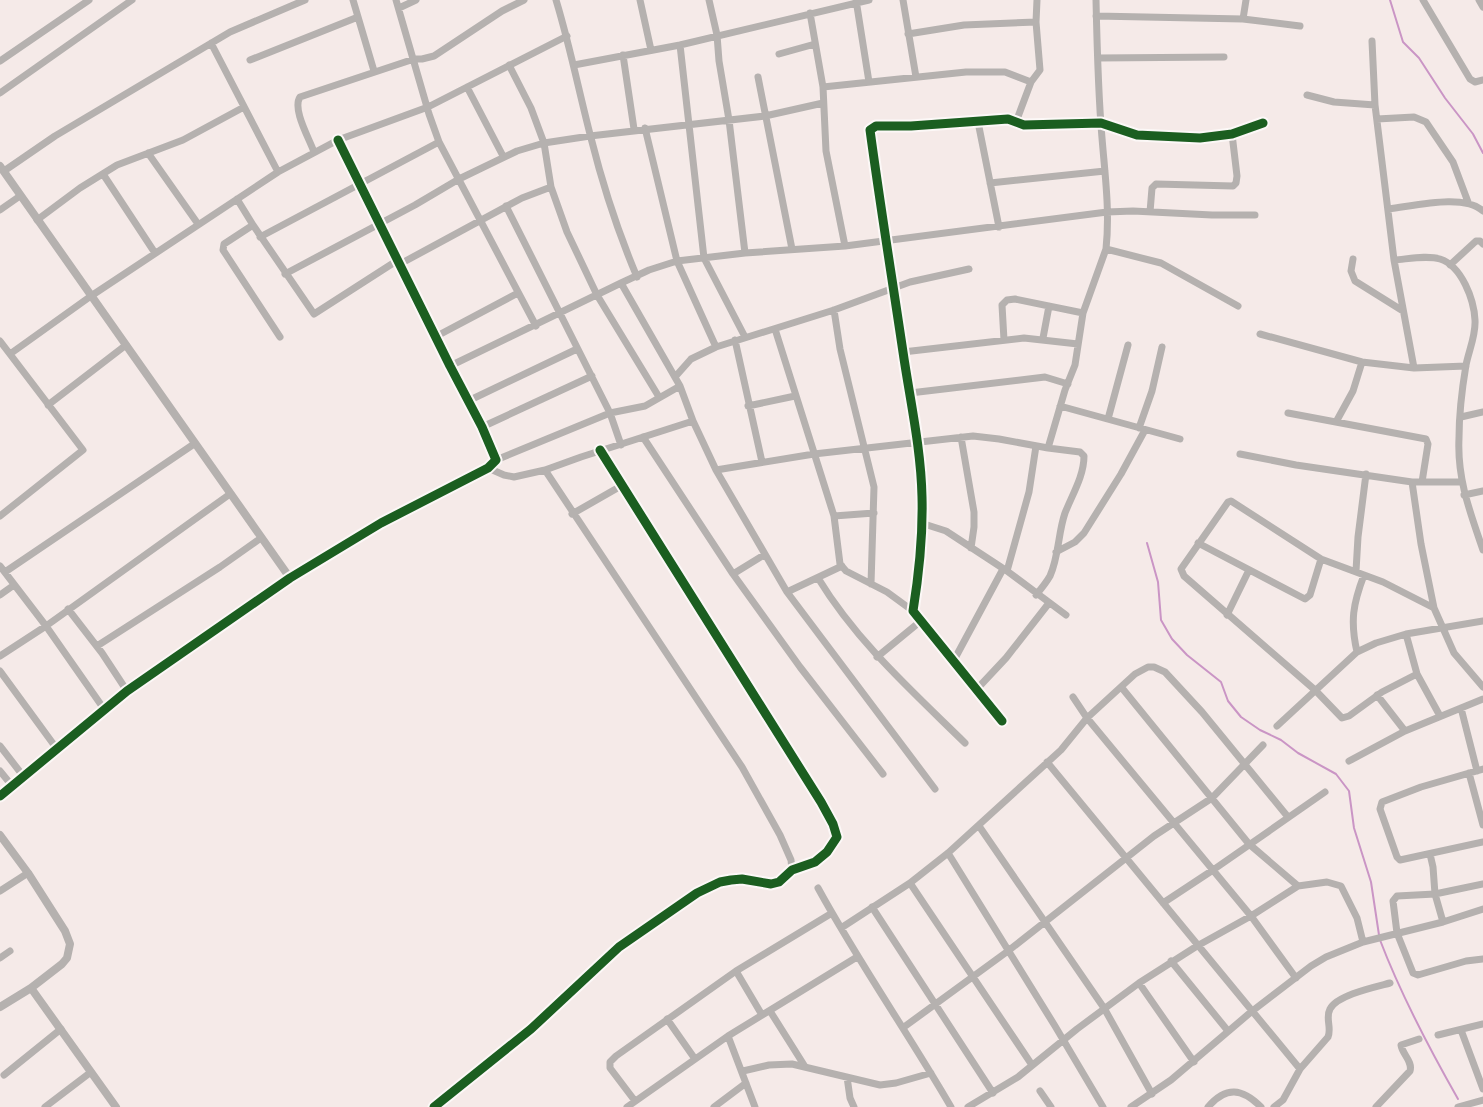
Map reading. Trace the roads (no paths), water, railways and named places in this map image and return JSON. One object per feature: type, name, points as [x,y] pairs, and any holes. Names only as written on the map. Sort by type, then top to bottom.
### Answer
[{"type":"street","points":[[0,61],[89,0]]},
{"type":"street","points":[[0,93],[132,0]]},
{"type":"street","points":[[290,578],[2,168],[211,43],[259,18],[305,0]]},
{"type":"street","points":[[353,0],[374,71]]},
{"type":"street","points":[[396,0],[439,142],[536,326]]},
{"type":"street","points":[[399,8],[416,0]]},
{"type":"street","points":[[314,152],[297,106],[300,97],[374,71],[414,59],[434,56],[524,0]]},
{"type":"street","points":[[556,0],[611,210],[637,277]]},
{"type":"street","points":[[640,0],[651,50]]},
{"type":"street","points":[[710,0],[717,35],[746,253]]},
{"type":"street","points":[[574,65],[681,45],[856,1],[869,0]]},
{"type":"street","points":[[903,0],[916,77]]},
{"type":"street","points":[[1016,122],[1031,82],[1040,70],[1036,22],[1037,0]]},
{"type":"street","points":[[1048,448],[1075,366],[1083,313],[1106,249],[1107,212],[1096,0]]},
{"type":"street","points":[[1243,19],[1246,0]]},
{"type":"street","points":[[1423,0],[1470,79],[1475,82],[1483,80]]},
{"type":"street","points":[[1479,0],[1483,7]]},
{"type":"street","points":[[856,1],[869,82]]},
{"type":"street","points":[[810,13],[823,87],[826,151],[845,246]]},
{"type":"street","points":[[250,60],[358,16]]},
{"type":"street","points":[[1096,16],[1243,19],[1300,26]]},
{"type":"street","points":[[908,33],[964,25],[1036,22]]},
{"type":"street","points":[[10,354],[91,296],[278,172],[338,140],[428,107],[567,36]]},
{"type":"street","points":[[1372,41],[1375,105],[1394,260],[1414,368]]},
{"type":"street","points":[[211,43],[278,172]]},
{"type":"street","points":[[779,54],[815,44]]},
{"type":"street","points":[[681,45],[704,258],[745,337]]},
{"type":"street","points":[[623,55],[634,129]]},
{"type":"street","points":[[1098,58],[1224,57]]},
{"type":"street","points":[[509,65],[534,115],[544,143],[550,187],[567,232],[597,295],[659,397]]},
{"type":"street","points":[[823,87],[966,72],[1005,72],[1031,82]]},
{"type":"street","points":[[758,77],[792,249]]},
{"type":"street","points":[[467,87],[503,156]]},
{"type":"street","points":[[1307,95],[1334,102],[1375,105]]},
{"type":"street","points":[[285,273],[503,156],[544,143],[634,129],[765,116],[823,103]]},
{"type":"street","points":[[37,220],[117,165],[183,140],[244,107]]},
{"type":"street","points":[[1377,119],[1414,117],[1426,122],[1450,156],[1468,202]]},
{"type":"street","points":[[913,611],[920,558],[922,496],[910,393],[885,241],[870,130],[872,127],[1008,119],[1024,125],[1101,123],[1128,133],[1157,137],[1200,138],[1232,134],[1263,123]]},
{"type":"street","points":[[978,122],[999,227]]},
{"type":"street","points":[[645,128],[677,261],[716,346]]},
{"type":"street","points":[[1150,212],[1152,188],[1156,184],[1233,186],[1237,176],[1232,134]]},
{"type":"street","points":[[338,140],[482,427],[496,460]]},
{"type":"street","points":[[260,237],[439,142]]},
{"type":"street","points":[[148,153],[198,224]]},
{"type":"street","points":[[990,183],[1105,171]]},
{"type":"street","points":[[103,174],[155,253]]},
{"type":"street","points":[[237,199],[260,237],[312,312],[316,314],[399,262],[506,206],[550,187]]},
{"type":"street","points":[[0,210],[20,196]]},
{"type":"street","points":[[1389,209],[1468,202],[1483,211]]},
{"type":"street","points":[[506,206],[610,413],[621,445]]},
{"type":"street","points":[[450,366],[649,270],[677,261],[746,253],[845,246],[1107,212],[1255,215]]},
{"type":"street","points":[[253,225],[224,244],[223,250],[280,337]]},
{"type":"street","points":[[1450,265],[1476,241],[1483,244]]},
{"type":"street","points":[[1106,249],[1161,263],[1238,306]]},
{"type":"street","points":[[1394,260],[1433,258],[1447,262],[1462,279],[1467,290],[1475,319],[1466,366],[1459,444],[1464,495],[1483,549]]},
{"type":"street","points":[[1353,259],[1351,271],[1355,281],[1402,311]]},
{"type":"street","points":[[675,377],[691,359],[716,346],[834,310],[894,287],[969,269]]},
{"type":"street","points":[[621,283],[680,386],[693,421],[717,470],[764,555],[787,592],[935,789]]},
{"type":"street","points":[[435,337],[518,293]]},
{"type":"street","points":[[1004,340],[1002,305],[1004,302],[1016,299],[1083,313]]},
{"type":"street","points":[[1043,338],[1049,306]]},
{"type":"street","points":[[834,310],[840,349],[874,487],[871,584]]},
{"type":"street","points":[[775,329],[834,516],[839,560],[842,567],[849,573],[887,592],[913,611],[1002,721]]},
{"type":"street","points":[[1260,334],[1362,362],[1414,368],[1466,366]]},
{"type":"street","points":[[903,351],[1043,338],[1078,344]]},
{"type":"street","points":[[735,340],[762,462]]},
{"type":"street","points":[[0,341],[82,448],[82,453],[0,516]]},
{"type":"street","points":[[48,405],[126,345]]},
{"type":"street","points":[[1108,419],[1128,345]]},
{"type":"street","points":[[1056,552],[1075,542],[1084,533],[1121,474],[1142,429],[1162,347]]},
{"type":"street","points":[[468,401],[577,349]]},
{"type":"street","points":[[1336,422],[1353,391],[1362,362]]},
{"type":"street","points":[[482,427],[591,376]]},
{"type":"street","points":[[910,393],[1045,377],[1068,384]]},
{"type":"street","points":[[0,796],[127,692],[290,578],[381,523],[488,468],[496,460],[610,413],[645,406],[680,386]]},
{"type":"street","points":[[748,406],[795,396]]},
{"type":"street","points":[[1060,406],[1180,439]]},
{"type":"street","points":[[1461,417],[1483,412]]},
{"type":"street","points":[[1288,413],[1426,439],[1428,444],[1422,482]]},
{"type":"street","points":[[488,468],[514,477],[545,470],[693,421]]},
{"type":"street","points":[[643,437],[733,574],[800,667],[883,774]]},
{"type":"street","points":[[717,470],[814,454],[961,437],[999,439],[1080,452],[1084,456],[1074,494],[1064,515],[1050,576],[1036,595]]},
{"type":"street","points":[[961,437],[974,512],[971,548]]},
{"type":"street","points":[[104,709],[46,626],[2,569],[194,444]]},
{"type":"street","points":[[953,662],[1005,570],[1029,492],[1036,446]]},
{"type":"street","points":[[434,1107],[531,1029],[620,947],[697,893],[720,882],[731,880],[742,879],[771,884],[779,882],[792,870],[816,862],[827,852],[837,837],[833,824],[600,450]]},
{"type":"street","points":[[1240,454],[1296,465],[1412,482],[1462,482]]},
{"type":"street","points":[[545,470],[572,514],[742,767],[780,835],[791,860],[792,870]]},
{"type":"street","points":[[1356,571],[1366,474]]},
{"type":"street","points":[[1412,482],[1434,608],[1454,652],[1483,687]]},
{"type":"street","points":[[572,514],[621,486]]},
{"type":"street","points":[[1464,495],[1483,492]]},
{"type":"street","points":[[0,656],[46,626],[230,494]]},
{"type":"street","points":[[1417,674],[1377,695],[1349,716],[1342,718],[1315,690],[1227,615],[1181,569],[1231,501],[1321,559],[1356,571],[1434,608]]},
{"type":"street","points":[[834,516],[874,513]]},
{"type":"street","points":[[921,523],[943,530],[1005,570],[1066,615]]},
{"type":"street","points":[[97,646],[261,538]]},
{"type":"street","points":[[1198,543],[1305,599],[1310,595],[1321,559]]},
{"type":"street","points":[[733,574],[764,555]]},
{"type":"street","points":[[787,592],[842,567]]},
{"type":"street","points":[[1227,615],[1249,570]]},
{"type":"street","points":[[1357,652],[1353,634],[1353,617],[1355,600],[1364,575]]},
{"type":"street","points":[[818,578],[841,614],[877,657],[965,743]]},
{"type":"street","points":[[0,595],[14,585]]},
{"type":"street","points":[[976,690],[1006,658],[1048,603]]},
{"type":"street","points":[[68,609],[97,646],[127,692]]},
{"type":"street","points":[[877,657],[922,620]]},
{"type":"street","points":[[1277,726],[1357,652],[1376,643],[1406,634],[1483,621]]},
{"type":"street","points":[[1406,634],[1417,674],[1440,716]]},
{"type":"street","points":[[841,928],[910,883],[980,826],[1001,803],[1072,738],[1087,718],[1148,667],[1160,669],[1202,712],[1288,817]]},
{"type":"street","points":[[0,671],[57,749]]},
{"type":"street","points":[[1122,688],[1249,844],[1298,886]]},
{"type":"street","points":[[1377,695],[1405,731]]},
{"type":"street","points":[[1073,697],[1087,718],[1251,916],[1296,978]]},
{"type":"street","points":[[1349,761],[1405,731],[1483,699]]},
{"type":"street","points":[[1461,708],[1477,771],[1483,825]]},
{"type":"street","points":[[904,1027],[1046,922],[1126,857],[1212,798],[1263,745]]},
{"type":"street","points":[[0,747],[24,777]]},
{"type":"street","points":[[1047,762],[1300,1070]]},
{"type":"street","points":[[0,771],[13,787]]},
{"type":"street","points":[[1477,771],[1420,787],[1382,802],[1380,813],[1399,859],[1483,842]]},
{"type":"street","points":[[1162,903],[1325,792]]},
{"type":"street","points":[[980,826],[1104,1008],[1152,1094]]},
{"type":"street","points":[[0,835],[28,873],[65,931],[70,944],[67,958],[62,964],[31,988],[0,1007]]},
{"type":"street","points":[[948,853],[1064,1040],[1102,1107]]},
{"type":"street","points":[[1430,854],[1443,922]]},
{"type":"street","points":[[0,891],[28,873]]},
{"type":"street","points":[[968,1107],[1018,1077],[1138,983],[1298,886],[1327,882],[1341,886],[1357,918],[1363,942]]},
{"type":"street","points":[[910,883],[1032,1065]]},
{"type":"street","points":[[1483,884],[1436,894],[1393,898],[1397,933],[1411,971],[1415,974],[1483,959]]},
{"type":"street","points":[[818,888],[857,957],[904,1027],[950,1107]]},
{"type":"street","points":[[872,907],[993,1093]]},
{"type":"street","points":[[1131,1107],[1194,1062],[1251,1012],[1326,957],[1363,942],[1443,922],[1483,909]]},
{"type":"street","points":[[635,1101],[614,1075],[610,1062],[622,1051],[736,971],[832,913]]},
{"type":"street","points":[[0,958],[10,951]]},
{"type":"street","points":[[627,1107],[728,1036],[857,957]]},
{"type":"street","points":[[1172,962],[1228,1031]]},
{"type":"street","points":[[736,971],[762,1016]]},
{"type":"street","points":[[1138,983],[1194,1062]]},
{"type":"street","points":[[1274,1107],[1283,1100],[1292,1088],[1300,1070],[1328,1037],[1330,1032],[1328,1015],[1332,1006],[1356,993],[1390,983]]},
{"type":"street","points":[[31,988],[116,1107]]},
{"type":"street","points":[[770,1011],[804,1065]]},
{"type":"street","points":[[667,1019],[694,1059]]},
{"type":"street","points":[[1438,1035],[1483,1024]]},
{"type":"street","points":[[4,1075],[62,1029]]},
{"type":"street","points":[[1461,1029],[1483,1089]]},
{"type":"street","points":[[728,1036],[755,1107]]},
{"type":"street","points":[[1376,1107],[1410,1071],[1410,1064],[1401,1044],[1419,1039]]},
{"type":"street","points":[[743,1071],[780,1064],[804,1065],[880,1085],[931,1073]]},
{"type":"street","points":[[45,1107],[92,1072]]},
{"type":"street","points":[[848,1077],[850,1098],[854,1107]]},
{"type":"street","points":[[714,1107],[746,1083]]},
{"type":"street","points":[[1040,1091],[1051,1107]]},
{"type":"street","points":[[1208,1107],[1215,1099],[1227,1092],[1240,1092],[1261,1107]]},
{"type":"street","points":[[1461,1107],[1483,1100]]},
{"type":"waterway","points":[[1390,0],[1403,42],[1419,58],[1445,98],[1473,134],[1483,153]]},
{"type":"waterway","points":[[1147,543],[1158,582],[1161,620],[1172,639],[1187,655],[1221,682],[1228,701],[1241,717],[1336,774],[1349,791],[1354,828],[1371,882],[1379,935]]},
{"type":"waterway","points":[[1380,940],[1416,1021],[1458,1099]]}]
